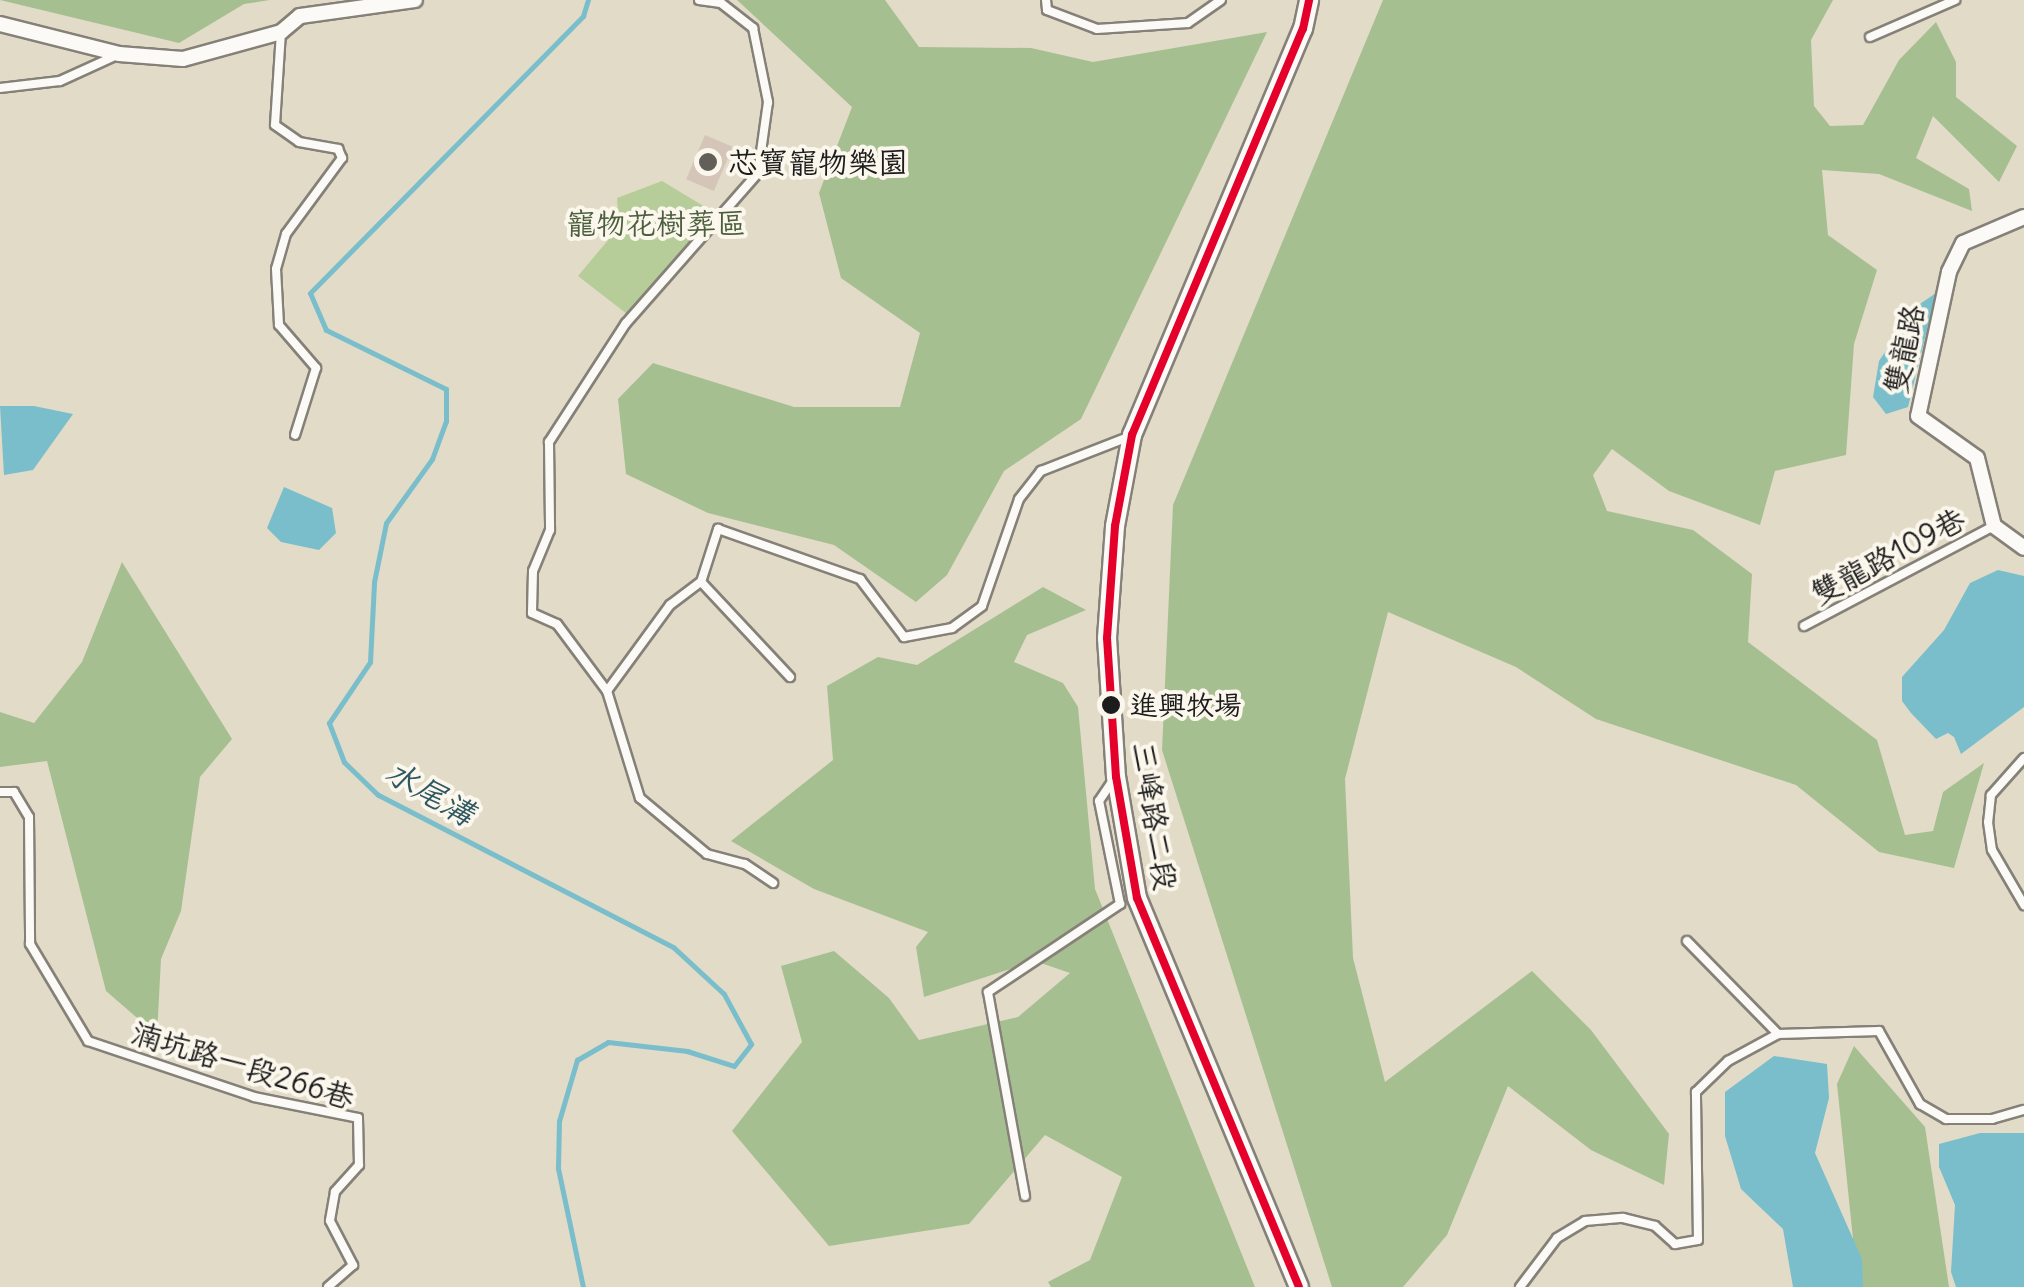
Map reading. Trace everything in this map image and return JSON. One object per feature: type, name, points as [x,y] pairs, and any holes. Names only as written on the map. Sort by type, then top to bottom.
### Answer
[{"type":"street","points":[[0,24],[119,54],[183,59],[281,32],[300,16],[415,0]]},
{"type":"street","name":"三峰路二段","points":[[1299,1287],[1137,898],[1116,776],[1107,638],[1115,526],[1132,435],[1303,28],[1309,0]]},
{"type":"street","name":"雙龍路","points":[[1994,526],[1977,458],[1918,416],[1949,272],[1963,243],[2024,217]]},
{"type":"street","points":[[1994,526],[2024,548]]},
{"type":"lane","points":[[699,0],[721,3],[753,28],[768,102],[758,173],[626,323],[549,442],[550,530],[533,572],[532,613],[557,624],[607,691],[640,798],[706,854],[745,864],[773,883]]},
{"type":"lane","points":[[1046,0],[1047,10],[1097,29],[1188,22],[1221,0]]},
{"type":"lane","points":[[1870,38],[1955,0]]},
{"type":"lane","points":[[281,32],[275,125],[299,142],[338,149],[342,158],[286,234],[276,268],[279,325],[316,368],[295,435]]},
{"type":"lane","points":[[0,88],[60,81],[119,54]]},
{"type":"lane","points":[[607,691],[670,605],[700,582],[718,529],[860,578],[904,637],[952,628],[982,606],[1019,500],[1041,471],[1132,435]]},
{"type":"lane","name":"雙龍路109巷","points":[[1804,626],[1994,526]]},
{"type":"lane","points":[[700,582],[790,677]]},
{"type":"lane","points":[[2024,758],[1992,796],[1988,822],[1992,850],[2024,904]]},
{"type":"lane","points":[[1024,1196],[988,992],[1120,904],[1098,801],[1116,776]]},
{"type":"lane","name":"湳坑路一段266巷","points":[[0,792],[14,792],[29,817],[30,944],[88,1041],[254,1097],[358,1118],[359,1164],[335,1192],[330,1222],[353,1265],[328,1287]]},
{"type":"lane","points":[[1688,941],[1778,1034]]},
{"type":"lane","points":[[1520,1287],[1557,1238],[1586,1221],[1624,1218],[1655,1226],[1676,1244],[1698,1240],[1696,1092],[1728,1061],[1778,1034],[1879,1031],[1920,1104],[1946,1118],[1992,1118],[2024,1110]]},
{"type":"green space","points":[[0,0],[270,0],[244,4],[179,43]]},
{"type":"green space","points":[[737,0],[885,0],[919,47],[1031,48],[1093,62],[1267,32],[1081,419],[1004,471],[947,575],[916,602],[834,545],[708,513],[626,474],[618,399],[653,363],[794,407],[900,407],[920,333],[841,278],[819,193],[852,107]]},
{"type":"green space","points":[[1383,0],[1833,0],[1811,40],[1814,106],[1830,126],[1863,125],[1899,60],[1936,22],[1956,62],[1956,97],[2017,146],[1999,182],[1933,116],[1916,158],[1969,189],[1972,211],[1879,174],[1822,170],[1828,235],[1877,270],[1854,344],[1846,455],[1775,471],[1760,525],[1669,491],[1612,449],[1593,475],[1607,511],[1693,530],[1752,574],[1748,642],[1877,740],[1905,835],[1933,831],[1943,792],[1984,763],[1954,868],[1879,852],[1796,785],[1596,719],[1516,667],[1388,612],[1345,779],[1353,958],[1385,1082],[1532,971],[1591,1030],[1669,1134],[1664,1185],[1591,1150],[1508,1086],[1447,1235],[1403,1287],[1332,1287],[1162,750],[1173,505]]},
{"type":"green space","name":"寵物花樹葬區","points":[[662,181],[715,213],[627,314],[578,276],[619,227],[617,198]]},
{"type":"green space","points":[[122,562],[232,739],[200,777],[181,911],[161,959],[157,1035],[106,991],[47,761],[0,767],[0,712],[34,723],[82,662]]},
{"type":"green space","points":[[1043,587],[1086,610],[1027,635],[1014,662],[1063,683],[1078,707],[1095,889],[1255,1287],[1051,1287],[1048,1282],[1090,1260],[1122,1177],[1045,1135],[969,1224],[829,1246],[732,1131],[802,1042],[781,966],[834,951],[889,998],[919,1040],[1018,1017],[1070,973],[1035,961],[924,997],[916,947],[928,932],[814,889],[731,841],[833,760],[827,686],[878,657],[917,665]]},
{"type":"green space","points":[[1854,1046],[1925,1127],[1949,1287],[1858,1287],[1837,1084]]},
{"type":"water","points":[[1936,293],[1908,407],[1886,414],[1873,397],[1879,361],[1914,308]]},
{"type":"water","points":[[0,406],[34,406],[73,414],[33,470],[4,475]]},
{"type":"water","points":[[284,487],[332,508],[336,533],[319,550],[281,542],[267,528]]},
{"type":"water","points":[[1998,570],[2024,576],[2024,707],[1961,754],[1954,737],[1948,733],[1936,739],[1911,713],[1902,701],[1902,677],[1944,630],[1970,583]]},
{"type":"water","points":[[1774,1056],[1827,1064],[1829,1098],[1815,1153],[1862,1259],[1863,1287],[1793,1287],[1783,1229],[1741,1189],[1725,1136],[1725,1092]]},
{"type":"water","points":[[1980,1133],[2024,1133],[2024,1287],[1956,1287],[1951,1272],[1955,1205],[1939,1167],[1939,1144]]},
{"type":"building","name":"芯寶寵物樂園","points":[[705,135],[733,147],[714,191],[686,179]]},
{"type":"waterway","name":"水尾溝","points":[[583,1287],[558,1168],[559,1121],[577,1060],[608,1042],[687,1051],[734,1066],[751,1044],[724,994],[673,947],[378,795],[344,762],[329,723],[370,662],[374,582],[386,523],[432,459],[446,421],[446,389],[326,330],[310,293],[583,16],[588,0]]},
{"type":"transit line","points":[[1299,1287],[1137,898],[1116,777],[1107,638],[1115,526],[1132,435],[1303,29],[1309,0]]},
{"type":"place","name":"芯寶寵物樂園","points":[[708,162]]},
{"type":"place","name":"進興牧場","points":[[1111,705]]}]
